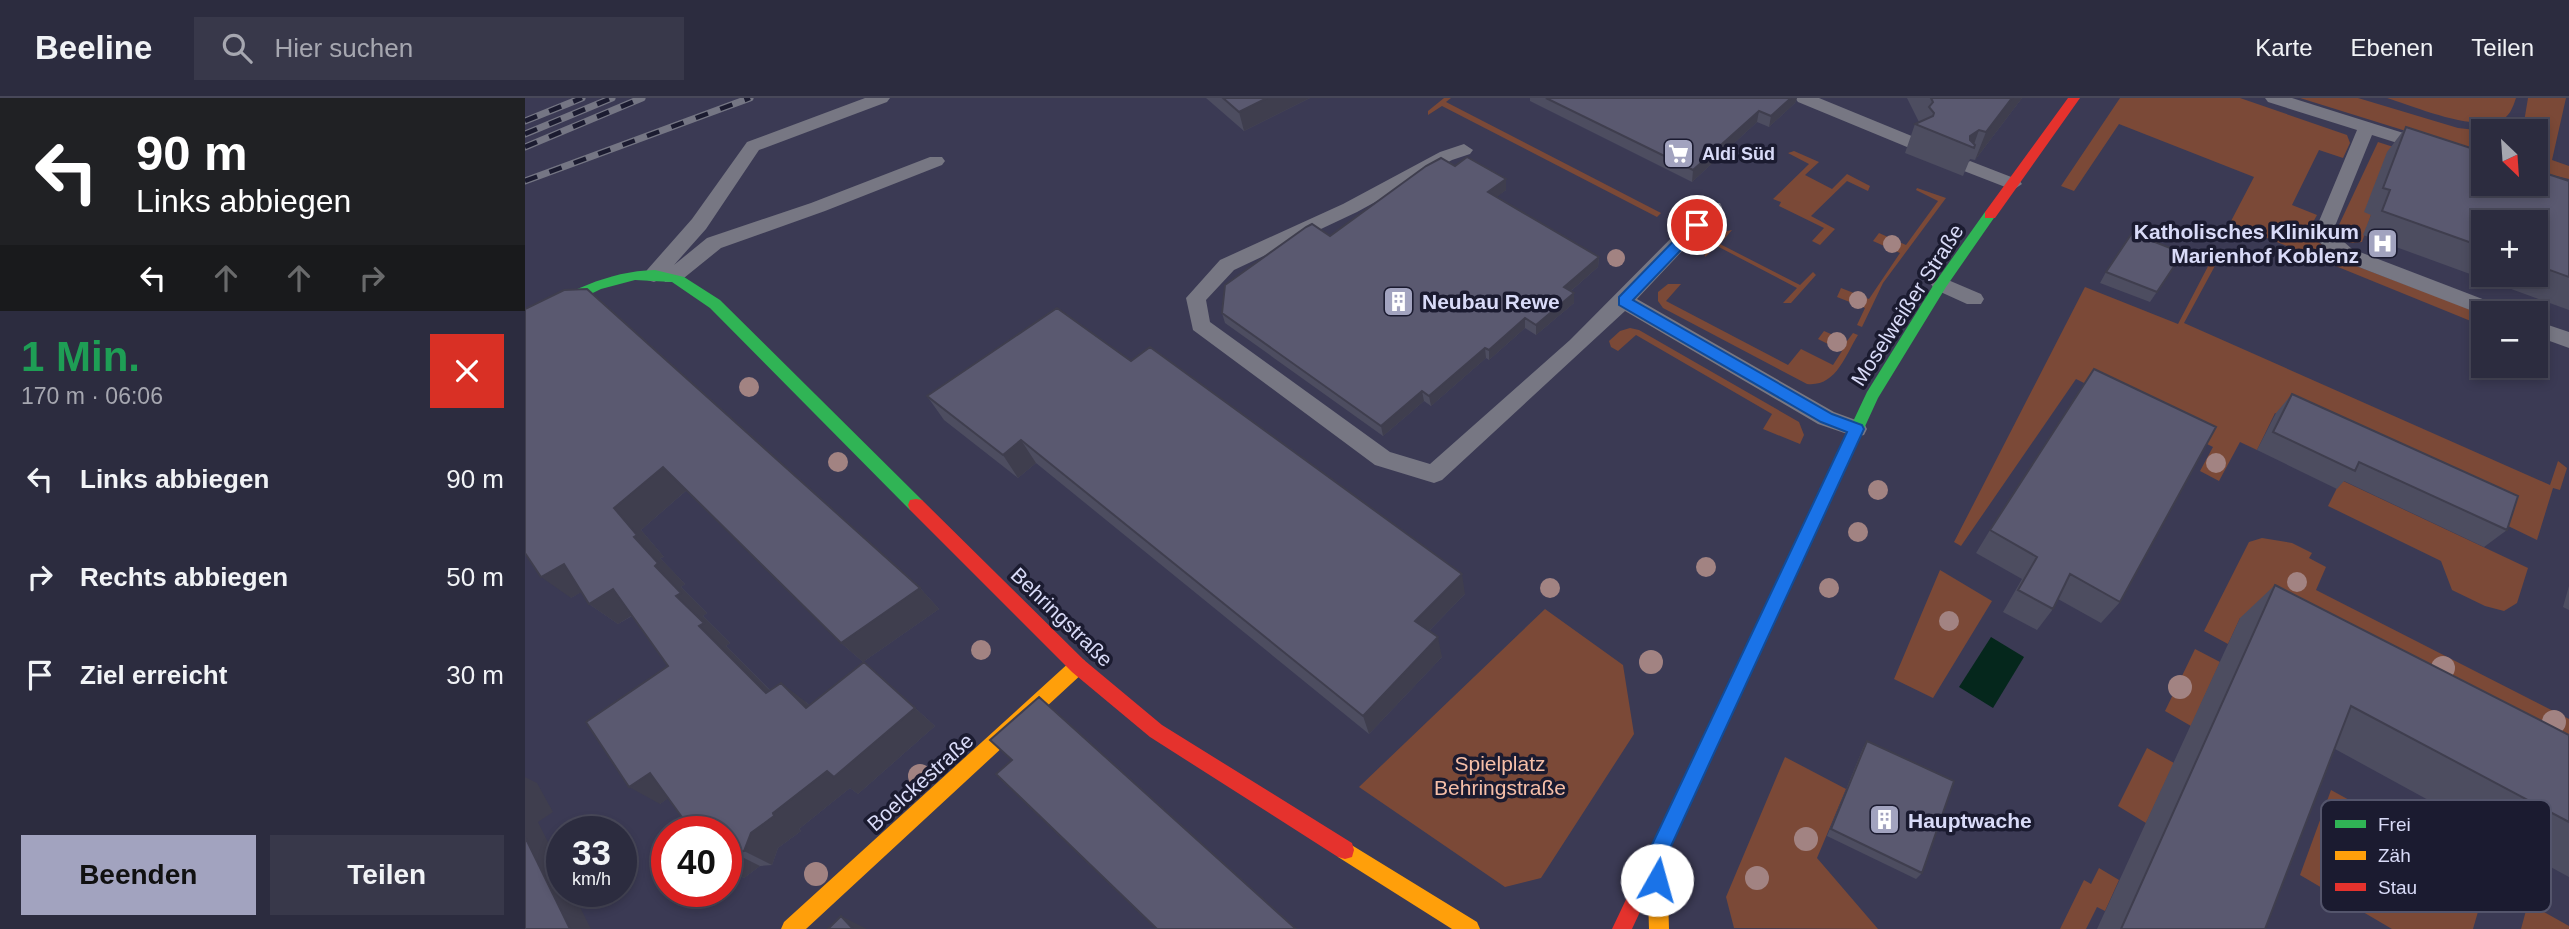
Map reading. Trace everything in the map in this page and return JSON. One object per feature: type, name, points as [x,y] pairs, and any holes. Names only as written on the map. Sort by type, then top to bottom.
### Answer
[{"type":"street","name":"Moselweißer Straße","points":[[1622,929],[1856,429],[1890,364],[1941,284],[2074,98]]},
{"type":"street","points":[[525,321],[607,283],[637,275],[663,276]]},
{"type":"street","name":"Behringstraße","points":[[663,276],[695,288],[715,304],[1078,666],[1156,731],[1470,929]]},
{"type":"street","name":"Boelckestraße","points":[[791,929],[1078,666]]},
{"type":"street","points":[[1657,856],[1658,929]]},
{"type":"lane","points":[[663,276],[753,146],[881,98]]},
{"type":"lane","points":[[1804,98],[1913,143]]},
{"type":"lane","points":[[2274,98],[2471,160]]},
{"type":"lane","points":[[2367,127],[2326,226],[2326,236],[2346,254],[2471,302]]},
{"type":"lane","points":[[1464,150],[1446,156],[1350,208],[1227,265],[1196,298],[1200,325],[1383,459],[1434,474],[1623,301],[1713,207]]},
{"type":"lane","points":[[663,276],[714,243],[818,207],[936,161]]},
{"type":"lane","points":[[1970,167],[2013,184]]},
{"type":"lane","points":[[1941,284],[1974,299]]},
{"type":"lane","points":[[1623,301],[1826,418],[1856,429]]},
{"type":"lane","points":[[2548,332],[2569,340]]},
{"type":"green space","points":[[1444,98],[1451,98],[1446,102],[1661,213],[1657,217],[1442,106],[1428,115],[1428,111]]},
{"type":"green space","points":[[2120,98],[2240,98],[2347,135],[2350,143],[2343,158],[2319,150],[2292,205],[2317,215],[2312,224],[2313,238],[2343,261],[2471,309],[2471,321],[2230,223],[2254,177],[2119,124],[2074,191],[2061,186]]},
{"type":"green space","points":[[2300,98],[2358,98],[2471,129],[2471,151]]},
{"type":"green space","points":[[2387,98],[2516,98],[2507,116],[2502,119],[2471,119],[2471,122]]},
{"type":"green space","points":[[2528,98],[2566,98],[2552,160],[2569,166],[2569,179],[2548,174],[2548,119],[2524,119]]},
{"type":"green space","points":[[2378,142],[2471,172],[2471,187],[2371,215],[2362,242],[2351,243],[2339,234],[2338,227]]},
{"type":"green space","points":[[1794,151],[1819,162],[1805,175],[1832,189],[1847,174],[1870,186],[1868,191],[1847,181],[1811,216],[1835,229],[1820,245],[1812,241],[1824,228],[1779,206],[1781,202],[1773,199],[1809,164],[1788,153]]},
{"type":"green space","points":[[1917,188],[1946,198],[1883,283],[1862,327],[1857,325],[1865,308],[1837,297],[1841,288],[1869,299],[1900,253],[1873,241],[1879,233],[1906,245],[1938,201],[1916,190]]},
{"type":"green space","points":[[1732,230],[1720,244],[1800,285],[1813,272],[1816,275],[1791,303],[1783,303],[1797,288],[1717,246],[1705,257],[1704,251],[1723,232]]},
{"type":"green space","points":[[2217,249],[2223,251],[2184,323],[2550,485],[2558,461],[2567,468],[2560,490],[2553,488],[2537,540],[2275,413],[2257,450],[2240,442],[2219,481],[2200,471],[2213,447],[2076,379],[1961,546],[1954,542],[2085,287],[2178,324]]},
{"type":"green space","points":[[1668,284],[1681,284],[1666,301],[1788,365],[1801,349],[1833,365],[1842,351],[1818,339],[1824,331],[1847,341],[1853,333],[1858,335],[1844,361],[1832,375],[1817,384],[1807,384],[1663,308],[1658,301],[1658,292]]},
{"type":"green space","points":[[1630,328],[1639,330],[1799,422],[1804,435],[1800,444],[1763,429],[1772,414],[1636,335],[1618,351],[1611,347],[1609,341],[1620,331]]},
{"type":"green space","points":[[2341,480],[2528,568],[2517,603],[2504,611],[2485,606],[2452,590],[2441,561],[2328,506]]},
{"type":"green space","points":[[2262,538],[2292,543],[2312,553],[2309,558],[2326,567],[2316,590],[2569,719],[2569,791],[2240,618],[2228,644],[2204,631],[2249,542]]},
{"type":"green space","points":[[1940,570],[1992,601],[1933,698],[1894,679]]},
{"type":"green space","name":"Spielplatz Behringstraße","points":[[1545,609],[1623,665],[1634,734],[1541,878],[1505,887],[1359,787]]},
{"type":"green space","points":[[2195,649],[2220,662],[2191,726],[2165,711]]},
{"type":"green space","points":[[2147,748],[2174,763],[2146,823],[2118,806]]},
{"type":"green space","points":[[1785,757],[1846,789],[1817,858],[1878,929],[1734,928],[1726,897]]},
{"type":"green space","points":[[2331,790],[2349,800],[2327,800]]},
{"type":"green space","points":[[2321,817],[2321,887],[2300,875]]},
{"type":"green space","points":[[2099,868],[2119,880],[2105,911],[2097,907],[2086,929],[2060,929],[2084,880],[2091,884]]},
{"type":"green space","points":[[2363,912],[2478,912],[2473,929],[2392,929]]},
{"type":"green space","points":[[2526,912],[2544,912],[2569,926],[2569,929],[2521,929]]},
{"type":"shaded area","points":[[1991,637],[2024,657],[1993,708],[1959,687]]},
{"type":"building","points":[[1223,98],[1267,98],[1239,112]]},
{"type":"building","name":"Aldi Süd","points":[[1546,98],[1791,98],[1771,116],[1759,111],[1693,170]]},
{"type":"building","points":[[1931,98],[2012,98],[1986,132],[1979,130],[1970,136],[1974,148],[1915,124],[1933,116],[1934,113],[1929,107],[1933,102]]},
{"type":"building","points":[[2406,127],[2471,148],[2471,196],[2548,196],[2548,174],[2569,181],[2569,277],[2548,269],[2548,210],[2471,210],[2471,243],[2382,211],[2390,190],[2383,188]]},
{"type":"building","name":"Neubau Rewe","points":[[1467,157],[1506,179],[1488,192],[1599,257],[1564,287],[1574,293],[1536,325],[1525,318],[1489,350],[1485,348],[1429,396],[1422,391],[1381,426],[1222,313],[1225,285],[1306,227],[1312,224],[1330,236],[1426,166],[1441,158],[1455,166]]},
{"type":"building","points":[[2132,233],[2183,253],[2157,292],[2106,272]]},
{"type":"building","points":[[587,289],[920,588],[841,643],[663,467],[614,508],[637,535],[634,537],[658,563],[655,566],[681,593],[676,596],[704,623],[699,626],[766,693],[781,683],[806,708],[864,662],[915,708],[834,777],[827,771],[773,813],[774,816],[751,833],[744,851],[742,816],[681,816],[650,773],[629,787],[586,722],[668,666],[613,589],[589,604],[564,564],[541,577],[525,553],[525,309],[564,290]]},
{"type":"building","points":[[1057,308],[1131,361],[1150,347],[1462,574],[1415,621],[1438,637],[1363,716],[1021,440],[1003,455],[927,396]]},
{"type":"building","points":[[2094,369],[2216,427],[2120,602],[2070,574],[2053,609],[2018,590],[2037,557],[1990,530]]},
{"type":"building","points":[[2292,394],[2518,496],[2507,530],[2359,462],[2355,471],[2273,432]]},
{"type":"building","points":[[2275,585],[2569,735],[2569,822],[2551,812],[2551,800],[2528,800],[2351,706],[2265,929],[2121,929]]},
{"type":"building","points":[[1039,697],[1296,929],[1157,929],[996,774],[1012,760],[990,740]]},
{"type":"building","name":"Hauptwache","points":[[1867,741],[1954,781],[1922,873],[1831,829]]},
{"type":"building","points":[[525,837],[546,880],[546,907],[559,907],[570,929],[525,929]]},
{"type":"building","points":[[841,916],[853,929],[828,929]]},
{"type":"railway","points":[[525,121],[582,98]]},
{"type":"railway","points":[[525,134],[612,98]]},
{"type":"railway","points":[[525,147],[642,98]]},
{"type":"railway","points":[[525,181],[750,98]]},
{"type":"traffic: fast","points":[[1795,561],[1872,396],[1941,284],[1990,215]]},
{"type":"traffic: fast","points":[[525,321],[578,294],[616,279],[655,275],[680,280],[715,304],[916,505]]},
{"type":"traffic: slow","points":[[791,929],[1078,666]]},
{"type":"traffic: slow","points":[[1345,850],[1470,929]]},
{"type":"traffic: slow","points":[[1657,865],[1659,929]]},
{"type":"traffic: jam","points":[[1990,215],[2074,98]]},
{"type":"traffic: jam","points":[[916,505],[1078,666],[1156,731],[1345,850]]},
{"type":"traffic: jam","points":[[1622,929],[1795,561]]},
{"type":"place","name":"Aldi Süd","points":[[1679,154]]},
{"type":"place","name":"Katholisches Klinikum Marienhof Koblenz","points":[[2382,243]]},
{"type":"place","name":"Neubau Rewe","points":[[1399,301]]},
{"type":"place","name":"Hauptwache","points":[[1885,820]]},
{"type":"route","points":[[1657,880],[1657,856],[1856,429],[1826,418],[1623,301],[1697,225]]}]
